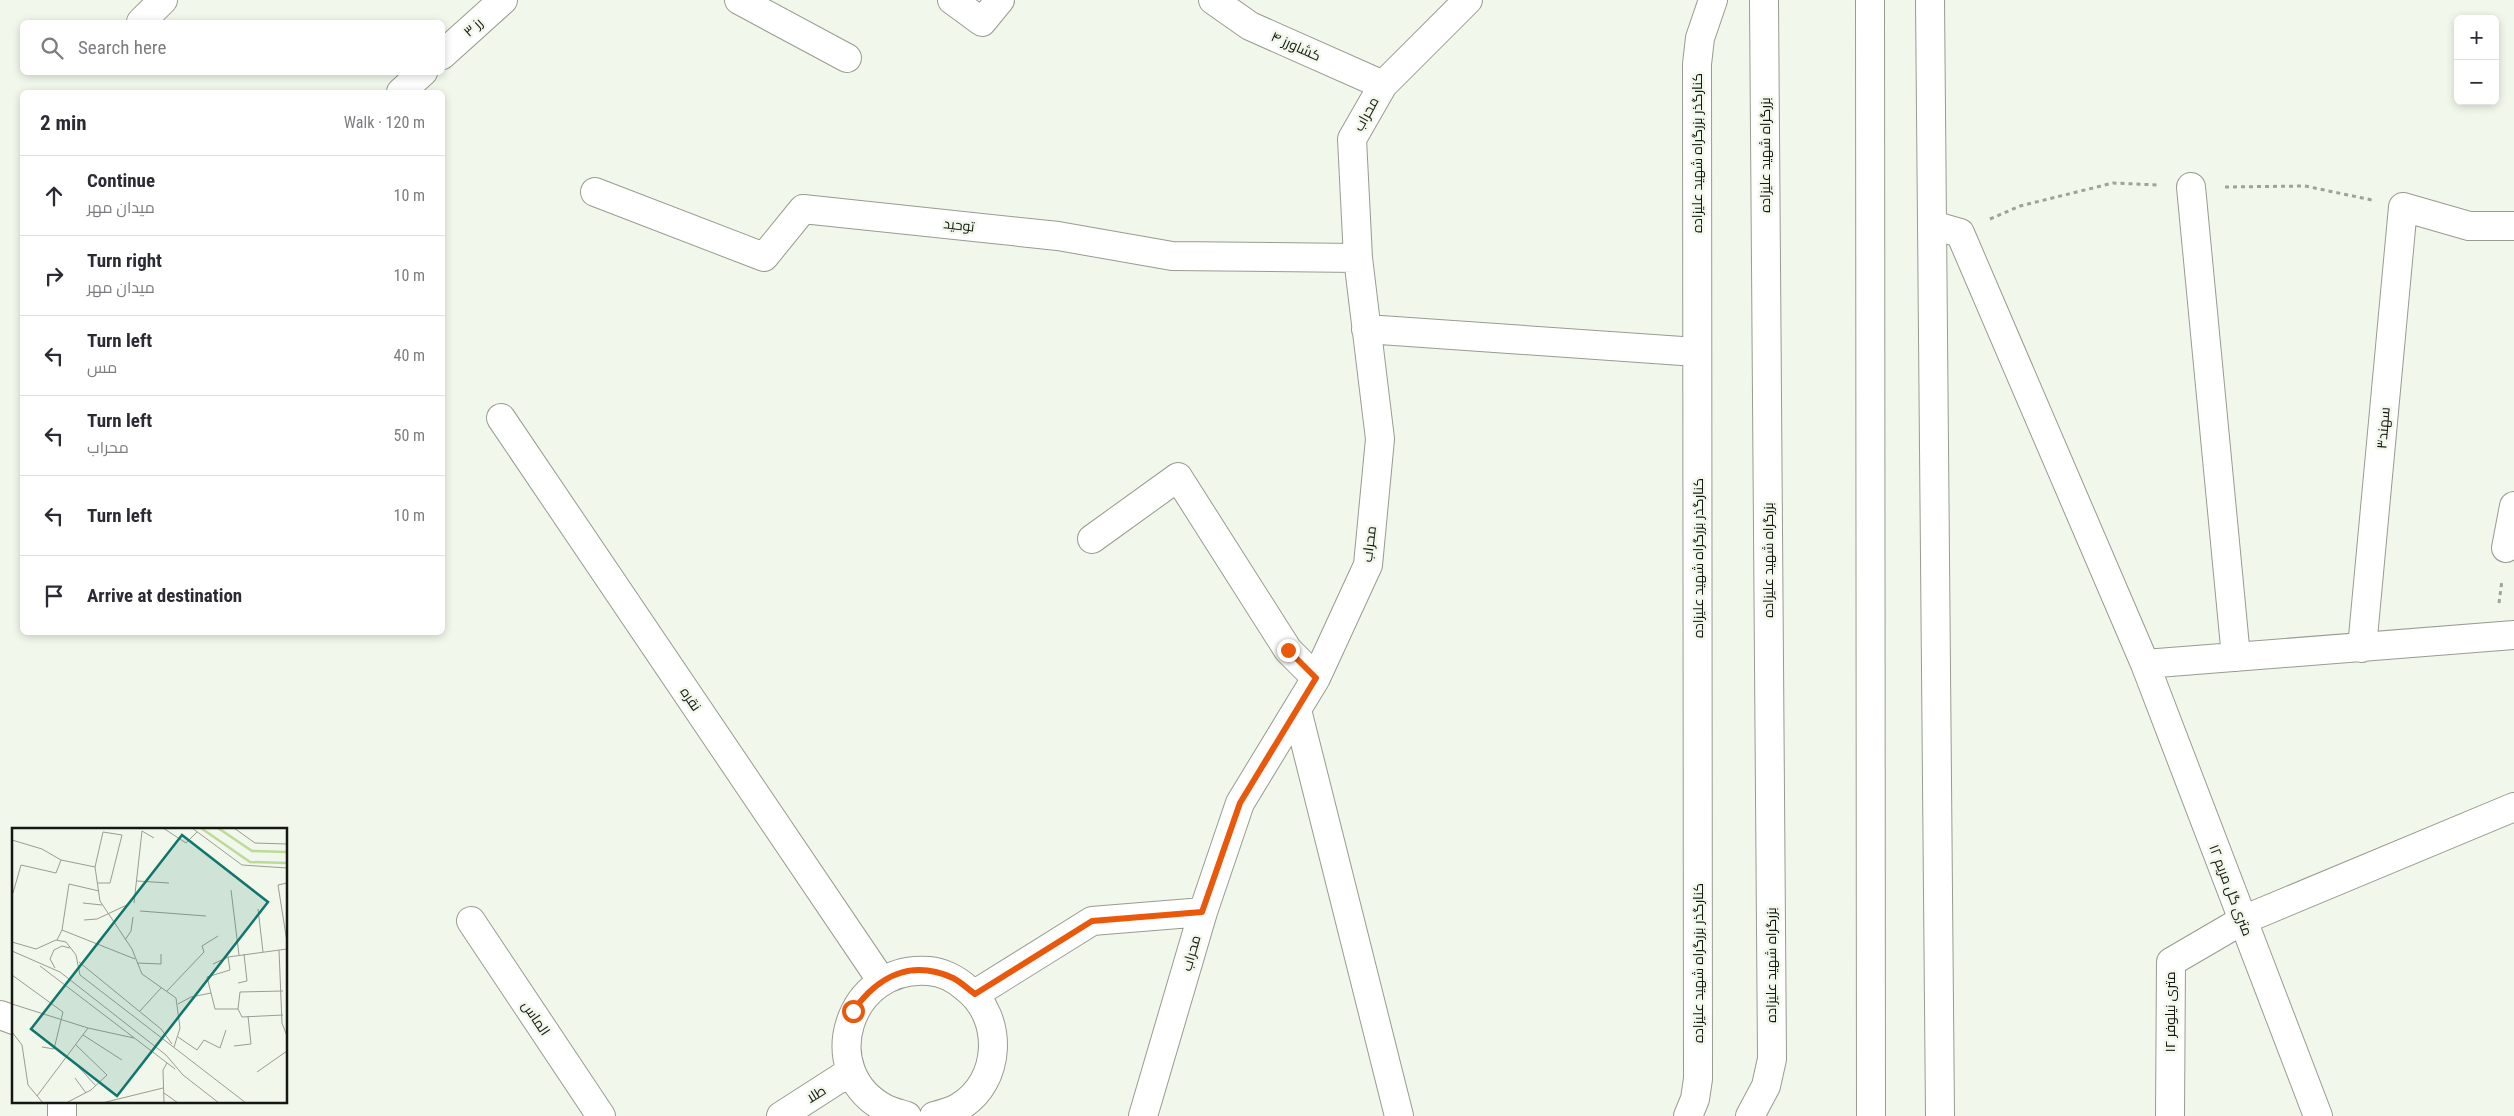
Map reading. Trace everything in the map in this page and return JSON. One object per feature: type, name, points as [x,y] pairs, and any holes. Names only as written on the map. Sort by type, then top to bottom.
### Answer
[{"type":"main road","points":[[143,20],[163,0]]},
{"type":"main road","name":"رز ۳","points":[[445,52],[503,0]]},
{"type":"main road","points":[[739,0],[847,58]]},
{"type":"main road","points":[[952,0],[982,22],[1000,0]]},
{"type":"main road","name":"کشاورز ۴","points":[[1213,0],[1250,26],[1383,84]]},
{"type":"main road","name":"محراب","points":[[1143,1116],[1202,912],[1240,803],[1316,678],[1368,565],[1380,439],[1358,258],[1352,139],[1383,84],[1468,0]]},
{"type":"main road","name":"کنارگذر بزرگراه شهید علیزاده","points":[[1688,1116],[1695,1099],[1698,1079],[1697,64],[1700,38],[1712,0]]},
{"type":"main road","name":"بزرگراه شهید علیزاده","points":[[1750,1116],[1766,1086],[1772,1059],[1764,0]]},
{"type":"main road","points":[[1870,0],[1871,1116]]},
{"type":"main road","points":[[1930,0],[1940,1116]]},
{"type":"main road","points":[[403,90],[420,75]]},
{"type":"main road","points":[[2191,187],[2236,657]]},
{"type":"main road","name":"توحید","points":[[595,192],[764,257],[803,208],[1058,236],[1172,256],[1358,258]]},
{"type":"main road","name":"سهند۳","points":[[2362,648],[2404,207],[2469,226],[2514,226]]},
{"type":"main road","name":"۱۲ متری گل مریم","points":[[1932,225],[1960,233],[2145,664],[2318,1116]]},
{"type":"main road","points":[[1366,328],[1682,351]]},
{"type":"main road","name":"نقره","points":[[501,418],[881,980]]},
{"type":"main road","points":[[1092,540],[1178,477],[1288,650],[1316,678]]},
{"type":"main road","points":[[2506,548],[2514,506]]},
{"type":"main road","points":[[2145,664],[2505,636]]},
{"type":"main road","points":[[1297,710],[1399,1116]]},
{"type":"main road","points":[[2243,920],[2514,807]]},
{"type":"main road","points":[[975,994],[1092,921],[1202,912]]},
{"type":"main road","name":"۱۲ متری نیلوفر","points":[[2170,1116],[2171,962],[2243,920]]},
{"type":"main road","name":"الماس","points":[[471,921],[601,1116]]},
{"type":"main road","points":[[897,1114],[865,1093],[851,1071],[847,1051],[847,1031],[853,1011],[865,994],[881,980],[905,971],[930,970],[954,978],[975,994],[987,1012],[993,1031],[994,1052],[989,1072],[979,1089],[960,1106],[934,1116]]},
{"type":"main road","name":"طلا","points":[[780,1116],[851,1071]]},
{"type":"path","points":[[2505,636],[2506,548]]},
{"type":"route","points":[[853,1011],[865,994],[881,980],[905,971],[930,970],[954,978],[975,994],[1092,921],[1202,912],[1240,803],[1316,678],[1288,650]]}]
